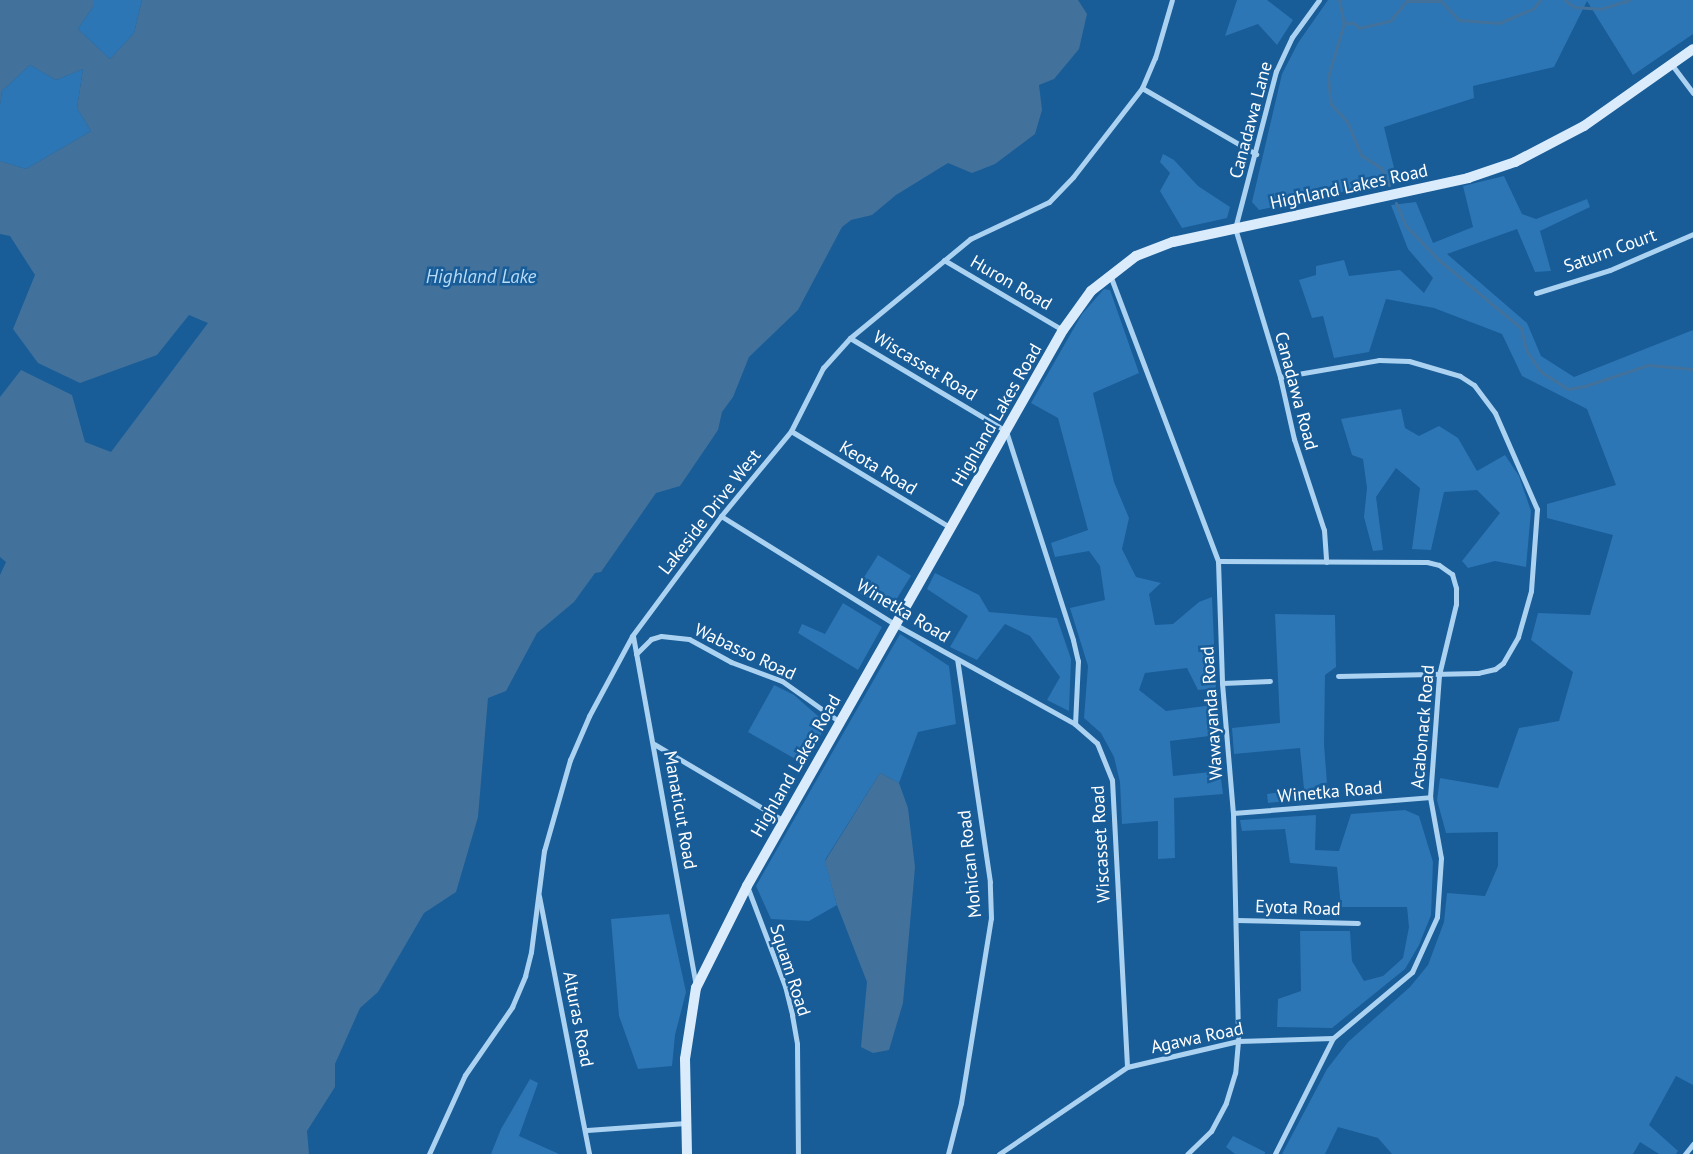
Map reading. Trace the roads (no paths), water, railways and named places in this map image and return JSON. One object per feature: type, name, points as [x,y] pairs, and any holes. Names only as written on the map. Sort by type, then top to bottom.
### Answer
[{"type":"street","name":"Lakeside Drive West","points":[[430,1154],[465,1076],[512,1007],[525,976],[531,952],[544,851],[570,760],[589,716],[632,636],[721,516],[791,431],[823,368],[850,338],[970,239],[1049,202],[1073,178],[1142,88],[1156,58],[1172,0]]},
{"type":"street","name":"Canadawa Lane","points":[[1235,228],[1256,154],[1276,71],[1292,37],[1319,0]]},
{"type":"street","name":"Highland Lakes Road","points":[[687,1154],[685,1059],[696,988],[747,886],[1075,310],[1110,274],[1154,248],[1235,228],[1458,180],[1515,162],[1584,126],[1693,49]]},
{"type":"street","points":[[1672,65],[1693,93]]},
{"type":"street","points":[[1142,88],[1256,154]]},
{"type":"street","name":"Canadawa Road","points":[[1235,228],[1280,378],[1294,439],[1324,530],[1326,562]]},
{"type":"street","name":"Saturn Court","points":[[1536,293],[1610,270],[1693,234]]},
{"type":"street","name":"Huron Road","points":[[944,260],[1063,330]]},
{"type":"street","name":"Wawayanda Road","points":[[1110,274],[1218,561],[1222,682],[1232,813],[1238,1041],[1226,1103],[1211,1131],[1187,1154]]},
{"type":"street","name":"Wiscasset Road","points":[[850,338],[1006,431]]},
{"type":"street","points":[[1280,378],[1352,364],[1409,361],[1460,376],[1474,385],[1495,413],[1536,509],[1531,592],[1518,637],[1503,663],[1488,672],[1439,675],[1338,676]]},
{"type":"street","name":"Keota Road","points":[[791,431],[951,528]]},
{"type":"street","points":[[1006,431],[1073,640],[1078,661],[1075,724]]},
{"type":"street","name":"Winetka Road","points":[[721,516],[896,625],[1075,724]]},
{"type":"street","name":"Acabonack Road","points":[[1218,561],[1427,562],[1439,565],[1452,574],[1456,604],[1439,675],[1430,797],[1438,829],[1440,884],[1437,917],[1426,947],[1412,972],[1333,1038],[1275,1154]]},
{"type":"street","name":"Manaticut Road","points":[[632,636],[654,744],[696,988]]},
{"type":"street","name":"Wabasso Road","points":[[636,654],[651,639],[660,636],[689,639],[731,662],[782,681],[840,722]]},
{"type":"street","name":"Mohican Road","points":[[948,1154],[961,1103],[991,918],[990,882],[957,659]]},
{"type":"street","points":[[1222,682],[1270,681]]},
{"type":"street","name":"Wiscasset Road","points":[[1075,724],[1096,743],[1112,780],[1127,1067]]},
{"type":"street","points":[[654,744],[784,821]]},
{"type":"street","name":"Winetka Road","points":[[1232,813],[1430,797]]},
{"type":"street","name":"Squam Road","points":[[747,886],[785,986],[792,1015],[797,1044],[798,1154]]},
{"type":"street","name":"Alturas Road","points":[[538,890],[586,1130],[589,1154]]},
{"type":"street","name":"Eyota Road","points":[[1236,920],[1358,923]]},
{"type":"street","name":"Agawa Road","points":[[1127,1067],[1238,1041],[1333,1038]]},
{"type":"street","points":[[1000,1154],[1127,1067]]},
{"type":"street","points":[[586,1130],[687,1123]]},
{"type":"street","points":[[1685,1154],[1693,1144]]},
{"type":"water","name":"Highland Lake","points":[[0,0],[93,0],[93,7],[78,29],[110,59],[134,33],[142,0],[1078,0],[1087,14],[1079,49],[1054,79],[1039,85],[1042,110],[1035,134],[995,164],[972,173],[948,163],[896,195],[872,215],[851,220],[842,227],[798,310],[749,357],[733,397],[722,412],[718,430],[680,486],[656,493],[601,572],[595,573],[574,602],[537,633],[506,691],[488,698],[478,817],[456,892],[424,913],[378,992],[360,1008],[335,1064],[335,1087],[307,1131],[309,1154],[0,1154],[0,575],[6,562],[0,557],[0,397],[21,370],[72,395],[85,442],[111,452],[208,323],[189,315],[157,355],[80,383],[38,363],[13,329],[35,275],[10,236],[0,234],[0,161],[26,169],[91,131],[77,108],[83,69],[56,80],[30,65],[2,91],[0,105]]},
{"type":"water","points":[[880,773],[899,783],[908,808],[915,867],[903,1003],[889,1050],[873,1053],[861,1047],[867,982],[837,905],[825,861]]},
{"type":"waterway","points":[[1339,0],[1344,23],[1328,77],[1331,104],[1348,123],[1361,155],[1381,168],[1389,185]]},
{"type":"waterway","points":[[1344,23],[1354,23],[1359,28],[1390,21],[1406,1],[1441,1],[1459,20],[1499,23],[1534,8],[1540,0]]},
{"type":"waterway","points":[[1565,0],[1574,7],[1600,9],[1629,0]]},
{"type":"waterway","points":[[1396,203],[1406,226],[1439,260],[1521,328],[1526,350],[1540,371],[1568,389],[1585,386],[1648,365],[1693,369]]}]
